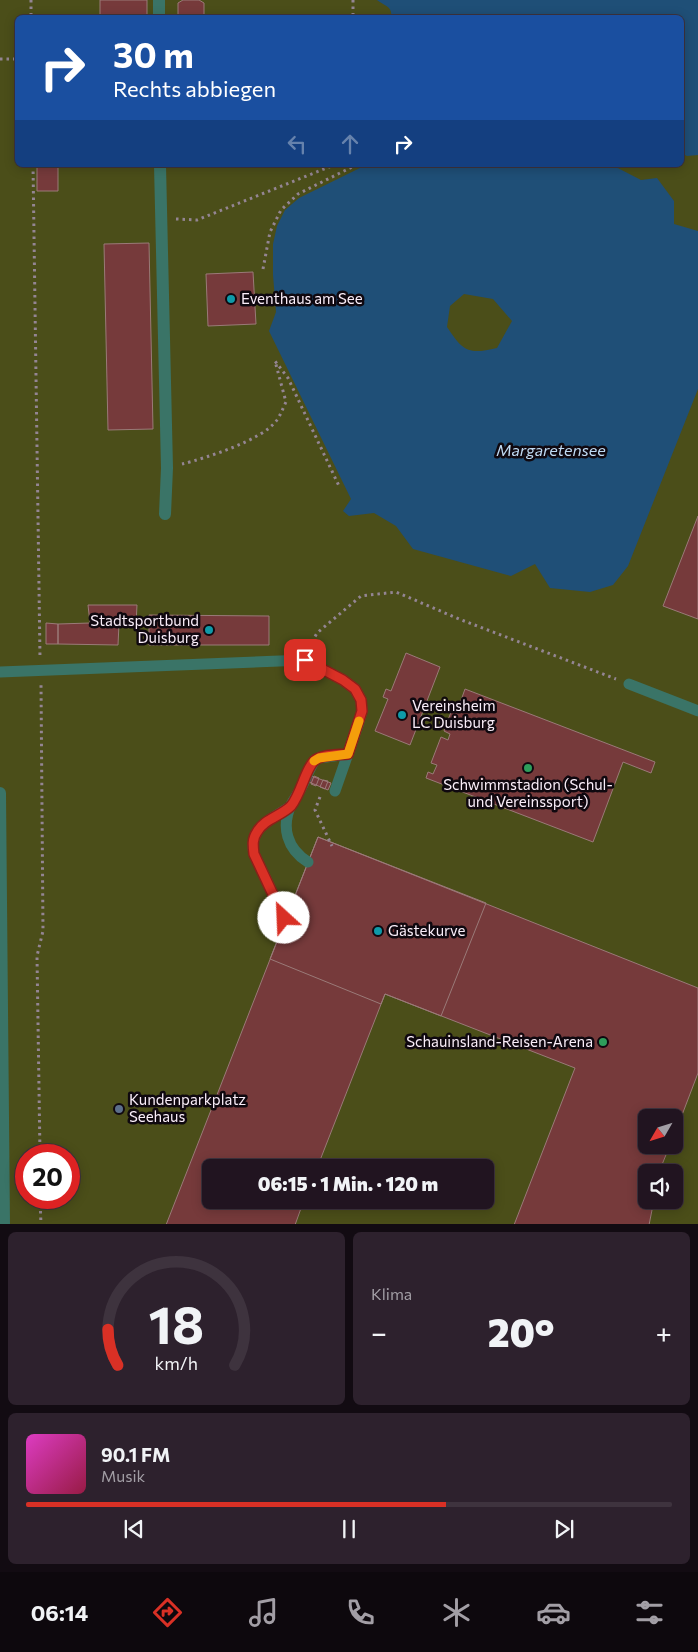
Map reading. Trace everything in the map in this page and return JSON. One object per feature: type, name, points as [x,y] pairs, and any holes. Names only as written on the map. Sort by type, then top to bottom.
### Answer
[{"type":"street","points":[[159,0],[159,15]]},
{"type":"street","points":[[160,167],[167,468],[165,514]]},
{"type":"street","points":[[0,793],[4,1224]]},
{"type":"lane","points":[[0,672],[305,660],[343,680],[355,689],[361,700],[362,711],[335,791]]},
{"type":"lane","points":[[629,684],[698,711]]},
{"type":"lane","points":[[308,862],[296,854],[288,838],[286,820],[291,806],[314,760],[348,754]]},
{"type":"lane","points":[[284,918],[254,854],[253,846],[254,838],[261,826],[291,806]]},
{"type":"path","points":[[31,0],[31,15]]},
{"type":"path","points":[[353,0],[353,15]]},
{"type":"path","points":[[0,59],[15,59]]},
{"type":"path","points":[[33,167],[43,931],[37,956],[40,1144]]},
{"type":"path","points":[[161,218],[197,220],[329,167]]},
{"type":"path","points":[[263,269],[270,232],[281,210],[298,194],[352,167]]},
{"type":"path","points":[[167,468],[211,457],[257,436],[276,421],[286,402],[275,361],[288,378],[339,486]]},
{"type":"path","points":[[292,660],[306,654],[317,633],[361,596],[396,592],[459,619],[629,684]]},
{"type":"path","points":[[323,827],[332,846]]},
{"type":"path","points":[[40,1209],[41,1224]]},
{"type":"green space","points":[[0,0],[698,0],[698,1224],[0,1224]]},
{"type":"water","points":[[377,0],[698,0],[698,155],[684,154],[684,15],[391,15],[389,8]]},
{"type":"water","name":"Margaretensee","points":[[362,167],[616,167],[641,180],[657,178],[674,201],[674,224],[698,231],[698,389],[628,566],[613,585],[590,592],[550,588],[535,564],[511,576],[413,549],[396,526],[374,513],[349,516],[343,511],[351,499],[269,331],[276,312],[273,244],[277,226],[285,210],[299,198]],"holes":[[[464,294],[493,299],[512,321],[497,348],[479,351],[473,351],[462,346],[447,327],[450,306]]]},
{"type":"building","points":[[100,0],[147,0],[147,15],[100,15]]},
{"type":"building","points":[[183,0],[199,0],[204,3],[204,15],[178,15],[178,3]]},
{"type":"building","points":[[37,167],[58,167],[58,191],[37,191]]},
{"type":"building","points":[[149,243],[153,429],[108,430],[104,244]]},
{"type":"building","name":"Eventhaus am See","points":[[253,272],[256,324],[208,326],[206,274]]},
{"type":"building","points":[[698,516],[698,619],[663,606]]},
{"type":"building","points":[[88,605],[137,605],[136,624],[119,624],[118,645],[58,644],[58,624],[90,623]]},
{"type":"building","name":"Stadtsportbund Duisburg","points":[[149,615],[269,616],[269,645],[149,645]]},
{"type":"building","points":[[46,623],[58,624],[58,644],[46,644]]},
{"type":"building","name":"Vereinsheim LC Duisburg","points":[[406,653],[440,667],[410,745],[375,731],[388,699],[383,697],[386,689],[391,691]]},
{"type":"building","name":"Schwimmstadion (Schul- und Vereinssport)","points":[[465,689],[655,762],[651,773],[623,762],[593,842],[426,778],[428,772],[433,774],[437,765],[431,763],[441,737],[448,740],[450,734],[444,731],[454,704],[459,706]]},
{"type":"building","points":[[311,776],[331,783],[328,790],[309,782]]},
{"type":"building","points":[[314,776],[319,778],[316,786],[311,784]]},
{"type":"building","points":[[323,780],[328,781],[325,789],[320,787]]},
{"type":"building","name":"Gästekurve","points":[[318,837],[486,903],[441,1016],[385,994],[381,1004],[270,959]]},
{"type":"building","name":"Schauinsland-Reisen-Arena","points":[[318,837],[698,988],[698,1073],[683,1112],[683,1109],[638,1109],[638,1154],[666,1154],[662,1164],[638,1164],[638,1209],[652,1209],[649,1224],[514,1224],[575,1068],[385,994],[321,1159],[202,1159],[202,1209],[301,1209],[295,1224],[166,1224]]},
{"type":"slow traffic","points":[[314,761],[319,758],[348,754],[359,721]]},
{"type":"place","name":"Eventhaus am See","points":[[231,299]]},
{"type":"place","name":"Stadtsportbund Duisburg","points":[[209,630]]},
{"type":"place","name":"Vereinsheim LC Duisburg","points":[[402,715]]},
{"type":"place","name":"Schwimmstadion (Schul- und Vereinssport)","points":[[528,768]]},
{"type":"place","name":"Gästekurve","points":[[378,931]]},
{"type":"place","name":"Schauinsland-Reisen-Arena","points":[[603,1042]]},
{"type":"place","name":"Kundenparkplatz Seehaus","points":[[119,1109]]},
{"type":"route","points":[[284,918],[254,854],[254,838],[261,826],[291,806],[314,760],[348,754],[362,711],[361,700],[355,689],[343,680],[305,660]]}]
